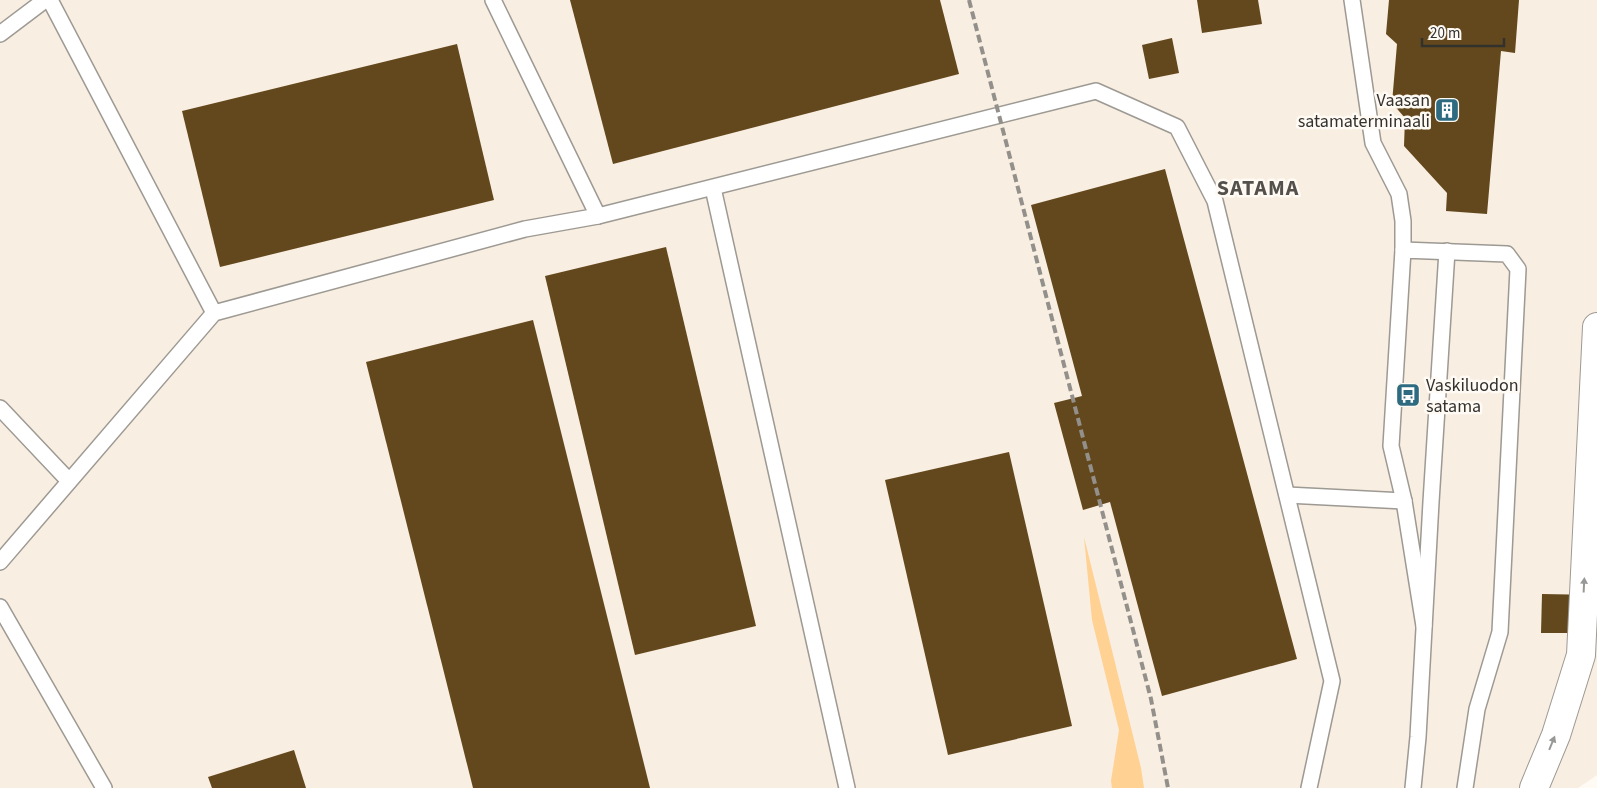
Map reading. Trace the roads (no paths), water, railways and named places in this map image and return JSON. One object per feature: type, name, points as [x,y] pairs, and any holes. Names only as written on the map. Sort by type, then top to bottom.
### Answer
[{"type":"main road","points":[[1534,788],[1556,735],[1581,655],[1597,327]]},
{"type":"lane","points":[[0,34],[45,0]]},
{"type":"lane","points":[[50,0],[214,313]]},
{"type":"lane","points":[[493,0],[598,216]]},
{"type":"lane","points":[[1352,0],[1373,143],[1399,194],[1403,221],[1403,250],[1391,446],[1404,501],[1424,626]]},
{"type":"lane","points":[[0,562],[214,313],[525,229],[598,216],[1096,91],[1177,127],[1215,200],[1332,681],[1309,788]]},
{"type":"lane","points":[[713,188],[846,788]]},
{"type":"lane","points":[[1403,250],[1507,254],[1518,269],[1500,632],[1477,708],[1464,788]]},
{"type":"lane","points":[[1413,788],[1418,737],[1448,251]]},
{"type":"lane","points":[[0,408],[69,481]]},
{"type":"lane","points":[[1287,495],[1404,501]]},
{"type":"lane","points":[[0,607],[104,788]]},
{"type":"railway","points":[[969,0],[1151,699],[1168,788]]},
{"type":"place","name":"Vaasan satamaterminaali","points":[[1447,110]]},
{"type":"place","name":"Vaskiluodon satama","points":[[1408,395]]},
{"type":"district","name":"SATAMA","points":[[1258,188]]}]
